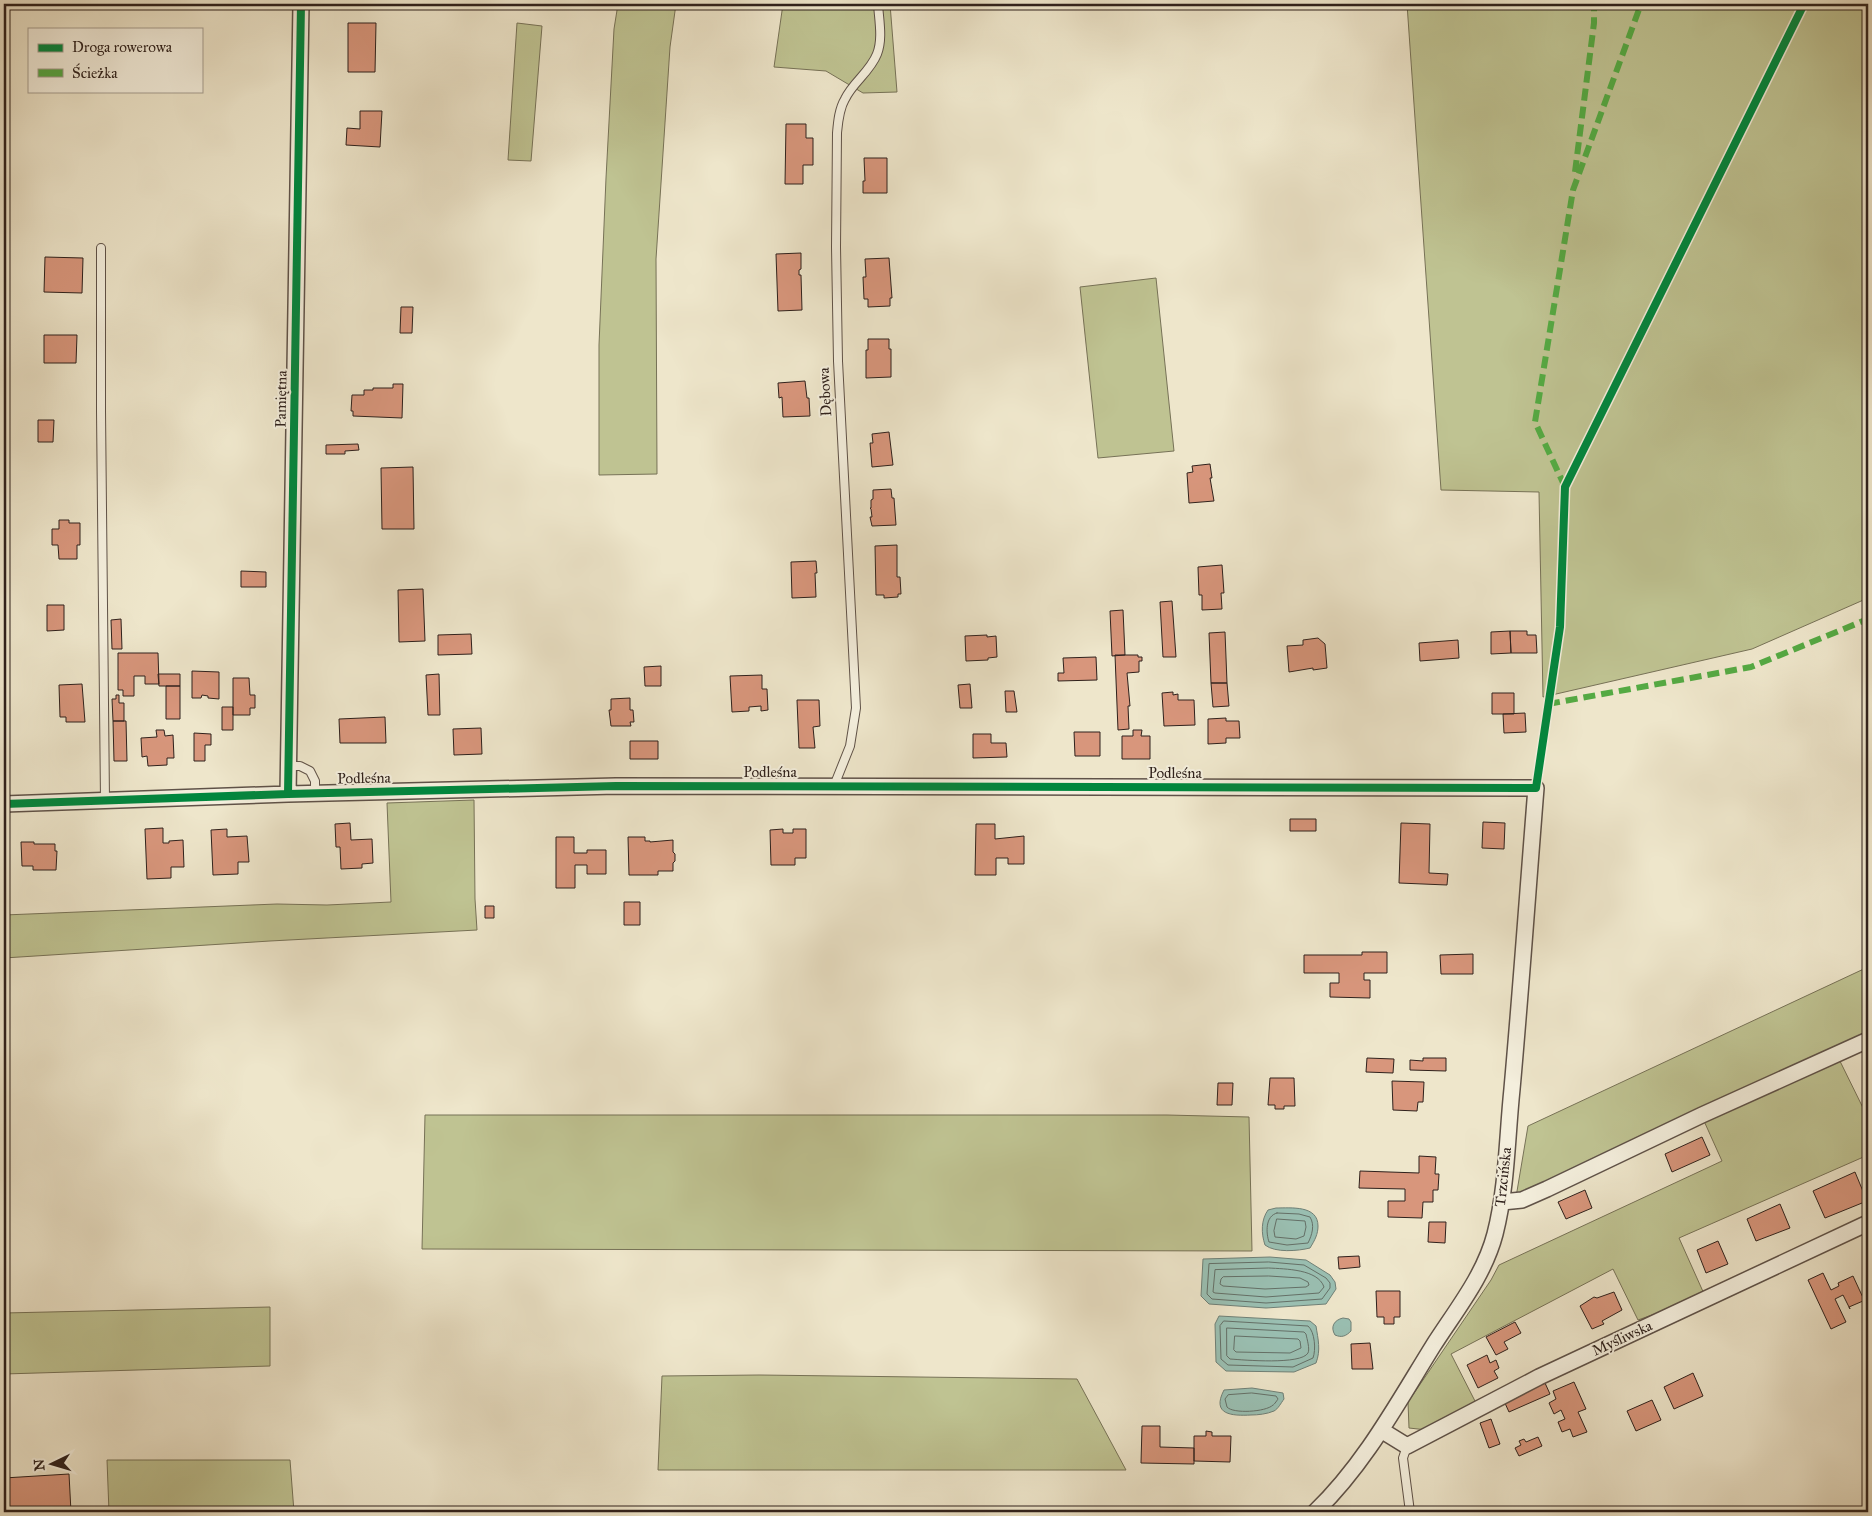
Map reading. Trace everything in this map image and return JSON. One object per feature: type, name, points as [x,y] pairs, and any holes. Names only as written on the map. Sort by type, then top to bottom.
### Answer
[{"type":"street","name":"Pamiętna","points":[[288,794],[301,4]]},
{"type":"street","name":"Podleśna","points":[[4,804],[315,793],[616,786],[1536,788]]},
{"type":"street","name":"Trzcińska","points":[[1315,1512],[1342,1484],[1380,1430],[1471,1288],[1486,1261],[1495,1234],[1502,1202],[1536,788]]},
{"type":"street","points":[[1502,1202],[1522,1200],[1547,1189],[1702,1115],[1868,1040]]},
{"type":"street","name":"Myśliwska","points":[[1407,1446],[1539,1377],[1868,1223]]},
{"type":"street","points":[[1380,1430],[1407,1446]]},
{"type":"lane","name":"Dębowa","points":[[834,786],[850,746],[856,708],[838,361],[837,133],[839,116],[845,99],[870,68],[878,52],[880,24],[878,4]]},
{"type":"lane","points":[[101,248],[100,411],[106,801]]},
{"type":"lane","points":[[288,766],[300,766],[310,771],[315,781],[315,793]]},
{"type":"lane","points":[[1407,1446],[1404,1458],[1410,1512]]},
{"type":"green space","points":[[618,4],[676,4],[670,47],[656,259],[657,474],[599,475],[599,345],[614,29]]},
{"type":"green space","points":[[783,4],[890,4],[897,92],[863,93],[826,71],[774,67]]},
{"type":"green space","points":[[1407,4],[1868,4],[1868,598],[1752,649],[1543,697],[1539,492],[1441,490]]},
{"type":"green space","points":[[517,23],[542,26],[531,161],[508,160]]},
{"type":"green space","points":[[1156,278],[1174,451],[1098,458],[1080,287]]},
{"type":"green space","points":[[474,800],[477,930],[4,958],[4,915],[277,904],[327,905],[391,902],[387,803]]},
{"type":"green space","points":[[1868,967],[1868,1033],[1834,1049],[1868,1118],[1868,1155],[1679,1238],[1705,1296],[1638,1320],[1613,1269],[1451,1354],[1476,1403],[1427,1430],[1409,1428],[1408,1402],[1491,1280],[1499,1265],[1722,1161],[1704,1121],[1634,1156],[1514,1209],[1528,1126]]},
{"type":"green space","points":[[425,1115],[1167,1115],[1249,1117],[1252,1251],[422,1249]]},
{"type":"green space","points":[[270,1307],[270,1366],[4,1374],[4,1313]]},
{"type":"green space","points":[[759,1375],[1077,1379],[1126,1470],[658,1470],[662,1376]]},
{"type":"green space","points":[[107,1460],[290,1460],[294,1512],[109,1512]]},
{"type":"water","points":[[1276,1208],[1303,1209],[1314,1214],[1317,1219],[1318,1229],[1310,1248],[1280,1250],[1269,1248],[1265,1245],[1262,1231],[1264,1218],[1268,1210]]},
{"type":"water","points":[[1270,1257],[1306,1260],[1330,1275],[1335,1282],[1336,1289],[1326,1304],[1266,1308],[1209,1304],[1201,1296],[1203,1259]]},
{"type":"water","points":[[1219,1316],[1310,1321],[1316,1326],[1318,1335],[1319,1349],[1316,1363],[1294,1372],[1226,1371],[1216,1362],[1215,1324]]},
{"type":"water","points":[[1349,1319],[1351,1322],[1351,1331],[1344,1336],[1335,1335],[1334,1324],[1337,1320]]},
{"type":"water","points":[[1252,1388],[1283,1393],[1284,1399],[1275,1410],[1262,1414],[1237,1415],[1222,1409],[1220,1405],[1224,1390]]},
{"type":"building","points":[[348,23],[376,23],[375,72],[348,72]]},
{"type":"building","points":[[360,111],[382,111],[380,147],[346,145],[347,128],[360,129]]},
{"type":"building","points":[[786,124],[806,124],[806,138],[813,138],[813,165],[803,165],[803,184],[785,184]]},
{"type":"building","points":[[864,158],[887,158],[887,193],[863,193],[863,181],[865,181]]},
{"type":"building","points":[[801,253],[799,275],[801,275],[802,310],[778,311],[776,254]]},
{"type":"building","points":[[45,257],[83,258],[82,293],[44,292]]},
{"type":"building","points":[[889,258],[892,298],[890,298],[890,306],[868,307],[868,299],[864,299],[863,277],[866,277],[865,259]]},
{"type":"building","points":[[401,307],[413,307],[412,333],[400,333]]},
{"type":"building","points":[[44,335],[77,335],[76,363],[44,363]]},
{"type":"building","points":[[868,339],[889,339],[891,377],[866,378]]},
{"type":"building","points":[[805,381],[807,398],[809,398],[810,416],[783,417],[782,397],[779,398],[778,383]]},
{"type":"building","points":[[393,384],[403,384],[402,418],[353,416],[353,411],[351,411],[352,395],[364,395],[364,390],[373,390],[373,388],[393,388]]},
{"type":"building","points":[[38,420],[54,420],[53,442],[38,442]]},
{"type":"building","points":[[889,432],[893,465],[872,467],[870,443],[873,443],[872,434]]},
{"type":"building","points":[[358,444],[359,450],[345,451],[345,454],[326,454],[326,445]]},
{"type":"building","points":[[1210,464],[1212,478],[1210,478],[1214,501],[1189,503],[1187,473],[1193,472],[1192,466]]},
{"type":"building","points":[[413,467],[414,529],[382,529],[381,468]]},
{"type":"building","points":[[891,489],[892,498],[894,498],[896,525],[872,526],[870,508],[873,490]]},
{"type":"building","points":[[59,520],[69,520],[69,523],[80,523],[80,545],[77,545],[77,559],[59,559],[58,545],[52,545],[52,529],[59,529]]},
{"type":"building","points":[[897,545],[897,577],[900,577],[901,594],[898,594],[898,597],[884,598],[884,595],[876,595],[875,546]]},
{"type":"building","points":[[816,561],[816,597],[792,598],[791,562]]},
{"type":"building","points":[[1222,565],[1224,593],[1221,593],[1222,609],[1202,610],[1202,595],[1199,595],[1198,567]]},
{"type":"building","points":[[241,571],[266,572],[266,587],[241,587]]},
{"type":"building","points":[[423,589],[425,641],[399,642],[398,590]]},
{"type":"building","points":[[1172,601],[1176,657],[1163,657],[1160,602]]},
{"type":"building","points":[[47,605],[64,605],[64,630],[47,631]]},
{"type":"building","points":[[1123,610],[1125,655],[1112,656],[1110,611]]},
{"type":"building","points":[[121,619],[122,649],[112,649],[111,620]]},
{"type":"building","points":[[1510,631],[1511,653],[1491,654],[1491,632]]},
{"type":"building","points":[[1510,631],[1527,631],[1527,635],[1536,635],[1537,653],[1511,653]]},
{"type":"building","points":[[1225,632],[1227,683],[1211,683],[1209,633]]},
{"type":"building","points":[[471,634],[472,654],[438,655],[438,635]]},
{"type":"building","points":[[987,635],[987,637],[996,636],[997,657],[988,658],[988,660],[966,661],[965,636]]},
{"type":"building","points":[[1318,638],[1325,644],[1327,668],[1289,672],[1287,646],[1303,645],[1303,640]]},
{"type":"building","points":[[1458,640],[1459,658],[1420,661],[1419,643]]},
{"type":"building","points":[[118,653],[158,653],[159,684],[145,684],[145,676],[134,676],[134,696],[123,696],[123,690],[118,690]]},
{"type":"building","points":[[1115,655],[1138,655],[1138,657],[1142,657],[1142,661],[1139,661],[1139,672],[1127,673],[1130,706],[1128,706],[1129,729],[1118,730]]},
{"type":"building","points":[[1096,657],[1097,680],[1058,681],[1058,673],[1064,673],[1063,658]]},
{"type":"building","points":[[661,666],[661,686],[645,686],[644,667]]},
{"type":"building","points":[[192,671],[219,672],[219,699],[208,698],[208,696],[202,695],[201,698],[192,698]]},
{"type":"building","points":[[158,674],[180,674],[180,686],[159,686]]},
{"type":"building","points":[[439,674],[440,715],[428,715],[426,675]]},
{"type":"building","points":[[762,675],[762,689],[767,689],[768,710],[761,711],[761,706],[749,707],[749,711],[732,712],[730,676]]},
{"type":"building","points":[[233,678],[249,678],[250,695],[255,695],[255,708],[250,708],[250,715],[233,715]]},
{"type":"building","points":[[1211,683],[1227,683],[1229,706],[1213,707]]},
{"type":"building","points":[[82,684],[85,722],[66,722],[66,717],[60,717],[59,685]]},
{"type":"building","points":[[970,684],[972,708],[960,708],[958,685]]},
{"type":"building","points":[[166,686],[180,686],[180,719],[166,719]]},
{"type":"building","points":[[1005,691],[1014,691],[1017,712],[1006,712]]},
{"type":"building","points":[[1173,692],[1173,695],[1178,694],[1178,700],[1194,700],[1195,725],[1164,726],[1162,693]]},
{"type":"building","points":[[1492,693],[1514,693],[1514,714],[1492,714]]},
{"type":"building","points":[[116,695],[119,695],[119,703],[124,703],[124,721],[113,721],[112,699],[116,699]]},
{"type":"building","points":[[630,698],[630,710],[633,710],[634,722],[630,722],[631,726],[611,726],[609,710],[611,710],[611,699]]},
{"type":"building","points":[[797,700],[819,700],[820,726],[813,727],[815,748],[799,748]]},
{"type":"building","points":[[222,707],[233,707],[233,730],[222,730]]},
{"type":"building","points":[[1525,713],[1526,732],[1504,733],[1503,714]]},
{"type":"building","points":[[385,717],[386,743],[340,743],[339,719]]},
{"type":"building","points":[[1226,718],[1226,721],[1239,721],[1240,738],[1226,738],[1226,743],[1208,744],[1208,719]]},
{"type":"building","points":[[113,721],[126,721],[127,761],[114,761]]},
{"type":"building","points":[[481,728],[482,754],[454,755],[453,729]]},
{"type":"building","points":[[156,730],[164,730],[165,736],[173,735],[174,758],[167,758],[167,765],[148,766],[147,756],[142,757],[141,738],[157,737]]},
{"type":"building","points":[[1133,730],[1142,730],[1141,736],[1150,736],[1150,759],[1122,759],[1122,736],[1133,736]]},
{"type":"building","points":[[1074,732],[1100,732],[1100,756],[1075,756]]},
{"type":"building","points":[[194,733],[211,734],[211,745],[205,745],[205,761],[194,761]]},
{"type":"building","points":[[973,734],[991,734],[991,743],[1006,743],[1007,757],[973,758]]},
{"type":"building","points":[[630,741],[658,741],[658,759],[630,759]]},
{"type":"building","points":[[1290,819],[1316,819],[1316,831],[1290,831]]},
{"type":"building","points":[[1483,822],[1505,823],[1504,849],[1482,848]]},
{"type":"building","points":[[350,823],[351,840],[372,839],[373,863],[362,864],[362,868],[341,869],[340,847],[336,847],[335,824]]},
{"type":"building","points":[[1401,823],[1430,824],[1429,873],[1448,874],[1447,885],[1399,883]]},
{"type":"building","points":[[976,824],[995,824],[995,839],[1024,836],[1024,864],[1008,864],[1008,858],[996,858],[996,875],[975,875]]},
{"type":"building","points":[[163,828],[163,843],[183,840],[184,867],[171,867],[171,878],[147,879],[145,829]]},
{"type":"building","points":[[227,829],[227,837],[247,836],[249,862],[238,862],[238,874],[213,875],[211,830]]},
{"type":"building","points":[[783,829],[783,833],[793,833],[793,829],[806,829],[806,858],[795,858],[795,865],[771,865],[770,830]]},
{"type":"building","points":[[556,837],[574,837],[574,853],[587,853],[587,850],[606,850],[606,874],[587,874],[587,865],[575,865],[575,888],[556,888]]},
{"type":"building","points":[[628,837],[645,837],[645,841],[650,842],[673,840],[675,861],[673,863],[673,871],[658,871],[658,875],[629,875]]},
{"type":"building","points":[[21,842],[55,844],[55,851],[57,851],[56,870],[33,870],[33,866],[22,866]]},
{"type":"building","points":[[624,902],[640,902],[640,925],[624,925]]},
{"type":"building","points":[[485,906],[494,906],[494,918],[485,918]]},
{"type":"building","points":[[1362,952],[1387,952],[1387,973],[1364,973],[1364,980],[1370,980],[1370,998],[1330,997],[1330,983],[1339,983],[1339,973],[1304,973],[1304,955],[1362,955]]},
{"type":"building","points":[[1473,954],[1473,974],[1441,974],[1440,955]]},
{"type":"building","points":[[1367,1058],[1394,1059],[1393,1073],[1366,1072]]},
{"type":"building","points":[[1423,1058],[1446,1058],[1446,1071],[1410,1070],[1410,1060],[1423,1061]]},
{"type":"building","points":[[1270,1078],[1294,1078],[1295,1106],[1284,1106],[1284,1109],[1275,1109],[1275,1105],[1268,1105]]},
{"type":"building","points":[[1392,1081],[1424,1082],[1423,1102],[1418,1102],[1417,1111],[1393,1110]]},
{"type":"building","points":[[1218,1083],[1233,1083],[1232,1105],[1217,1105]]},
{"type":"building","points":[[1702,1137],[1710,1155],[1672,1172],[1665,1154]]},
{"type":"building","points":[[1419,1156],[1436,1157],[1435,1174],[1439,1174],[1438,1190],[1433,1190],[1433,1202],[1423,1202],[1422,1218],[1388,1217],[1388,1201],[1405,1201],[1405,1189],[1359,1188],[1360,1171],[1419,1173]]},
{"type":"building","points":[[1855,1172],[1867,1201],[1825,1218],[1813,1191]]},
{"type":"building","points":[[1585,1190],[1592,1208],[1566,1219],[1558,1202]]},
{"type":"building","points":[[1780,1204],[1790,1228],[1756,1241],[1747,1219]]},
{"type":"building","points":[[1429,1222],[1446,1222],[1445,1243],[1428,1242]]},
{"type":"building","points":[[1718,1241],[1728,1264],[1706,1273],[1697,1250]]},
{"type":"building","points":[[1359,1256],[1360,1267],[1339,1269],[1338,1257]]},
{"type":"building","points":[[1823,1273],[1831,1290],[1839,1286],[1838,1283],[1853,1276],[1865,1302],[1863,1301],[1849,1307],[1843,1295],[1835,1299],[1846,1322],[1831,1329],[1808,1280]]},
{"type":"building","points":[[1376,1291],[1400,1291],[1400,1317],[1394,1317],[1394,1324],[1384,1324],[1384,1317],[1377,1317]]},
{"type":"building","points":[[1614,1292],[1622,1310],[1602,1321],[1604,1324],[1592,1329],[1580,1306],[1594,1297],[1597,1298]]},
{"type":"building","points":[[1515,1322],[1521,1333],[1504,1342],[1508,1349],[1496,1355],[1486,1337]]},
{"type":"building","points":[[1370,1343],[1373,1369],[1352,1369],[1351,1344]]},
{"type":"building","points":[[1487,1355],[1490,1363],[1496,1360],[1499,1368],[1494,1371],[1498,1378],[1478,1388],[1467,1365]]},
{"type":"building","points":[[1693,1373],[1703,1396],[1674,1409],[1664,1387]]},
{"type":"building","points":[[1574,1382],[1586,1409],[1578,1412],[1587,1432],[1573,1437],[1570,1429],[1562,1432],[1558,1422],[1565,1419],[1561,1410],[1554,1414],[1549,1403],[1556,1399],[1553,1391]]},
{"type":"building","points":[[1545,1383],[1550,1394],[1509,1412],[1504,1401]]},
{"type":"building","points":[[1652,1400],[1661,1420],[1636,1431],[1627,1411]]},
{"type":"building","points":[[1491,1419],[1500,1444],[1489,1448],[1480,1423]]},
{"type":"building","points":[[1142,1426],[1160,1426],[1160,1447],[1194,1448],[1194,1464],[1141,1463]]},
{"type":"building","points":[[1206,1431],[1212,1432],[1212,1436],[1231,1436],[1230,1462],[1194,1461],[1194,1436],[1206,1436]]},
{"type":"building","points":[[1538,1437],[1542,1446],[1519,1456],[1515,1448],[1521,1445],[1519,1441],[1524,1439],[1526,1442]]},
{"type":"building","points":[[69,1474],[71,1512],[4,1512],[4,1478]]},
{"type":"marked path","points":[[1575,172],[1594,23],[1594,4]]},
{"type":"marked path","points":[[1565,487],[1535,422],[1573,190],[1641,4]]},
{"type":"marked path","points":[[1548,704],[1751,667],[1868,619]]},
{"type":"cycle path","points":[[288,794],[301,4]]},
{"type":"cycle path","points":[[4,804],[288,794],[616,786],[1536,788],[1560,627],[1565,487],[1804,4]]}]
